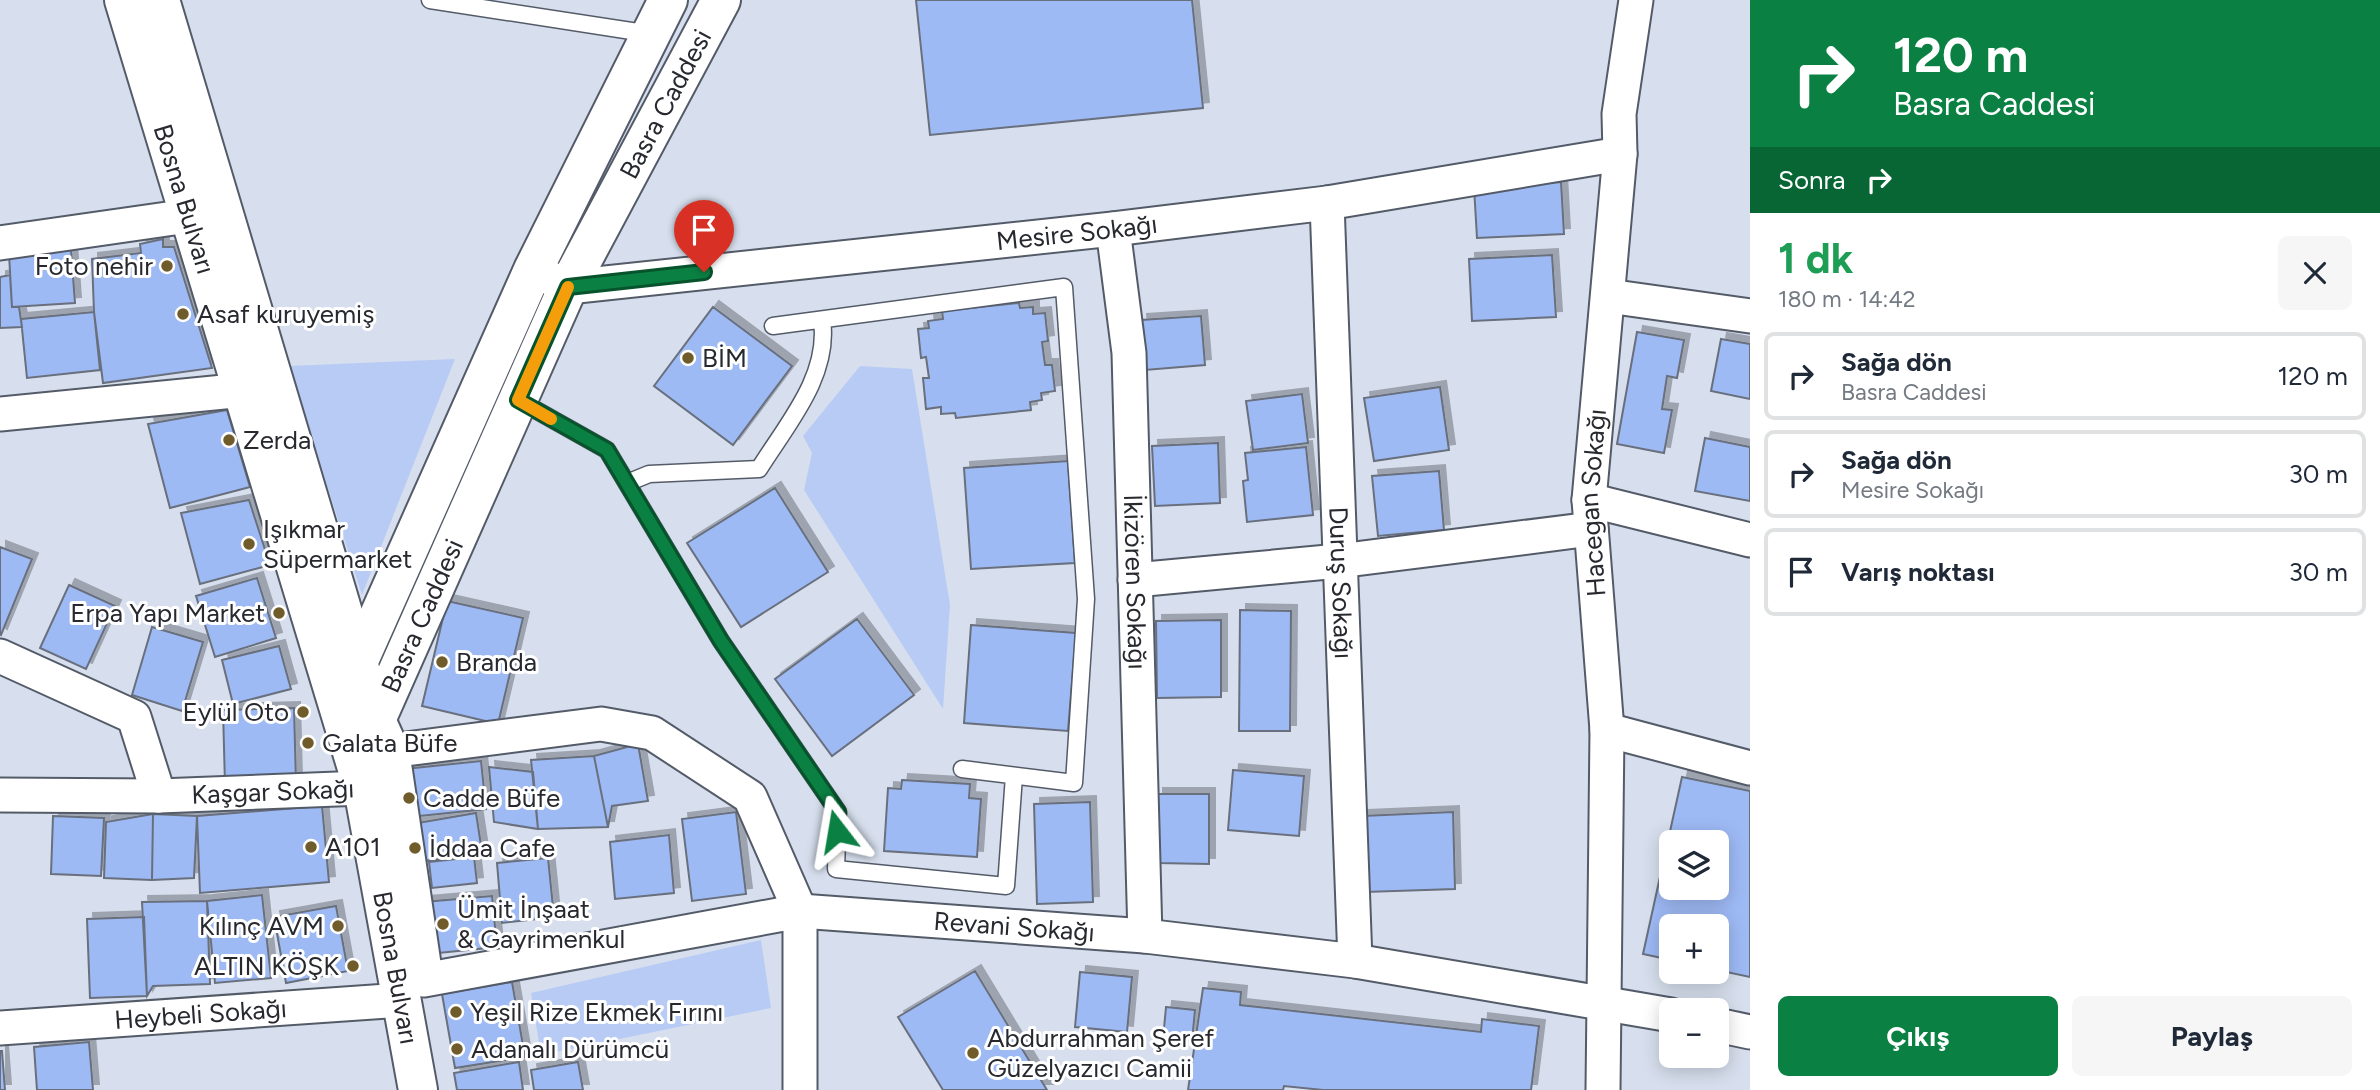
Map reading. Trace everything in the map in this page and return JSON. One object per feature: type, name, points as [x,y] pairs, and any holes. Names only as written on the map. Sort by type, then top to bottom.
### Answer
[{"type":"main road","name":"Bosna Bulvarı","points":[[124,0],[363,788],[413,990],[445,1090]]},
{"type":"main road","name":"Bosna Bulvarı","points":[[160,0],[358,663],[383,735],[413,990],[418,1090]]},
{"type":"main road","name":"Basra Caddesi","points":[[668,0],[533,270],[337,708],[383,735],[518,400],[568,287],[721,0]]},
{"type":"street","name":"Hacegan Sokağı","points":[[1603,1090],[1608,730],[1590,514],[1620,154],[1619,114],[1636,0]]},
{"type":"street","name":"Mesire Sokağı","points":[[568,287],[1113,229],[1327,203],[1620,154]]},
{"type":"street","name":"Duruş Sokağı","points":[[1327,203],[1355,961]]},
{"type":"street","points":[[0,243],[188,216]]},
{"type":"street","name":"İkizören Sokağı","points":[[1113,229],[1129,353],[1145,936]]},
{"type":"street","points":[[533,270],[568,287]]},
{"type":"street","points":[[1608,296],[1750,316]]},
{"type":"street","points":[[0,414],[244,390]]},
{"type":"street","points":[[1135,580],[1339,561],[1590,514],[1750,540]]},
{"type":"street","points":[[0,656],[134,717],[159,796]]},
{"type":"street","points":[[383,735],[601,724],[652,733],[750,797],[800,911],[800,1090]]},
{"type":"street","points":[[1608,730],[1750,768]]},
{"type":"street","name":"Kaşgar Sokağı","points":[[0,795],[159,796],[363,788],[383,735]]},
{"type":"street","name":"Revani Sokağı","points":[[413,990],[800,911],[1145,936],[1355,961],[1659,1013]]},
{"type":"street","name":"Heybeli Sokağı","points":[[0,1028],[413,990]]},
{"type":"street","points":[[1729,1028],[1750,1032]]},
{"type":"lane","points":[[430,0],[651,34]]},
{"type":"lane","points":[[773,326],[1065,287],[1086,599],[1073,783],[962,769]]},
{"type":"lane","points":[[626,483],[649,474],[759,469],[817,372],[824,344],[822,320]]},
{"type":"lane","points":[[518,400],[607,450],[721,641],[838,812],[836,869],[1006,886],[1014,776]]},
{"type":"shaded area","points":[[455,359],[362,595],[289,366]]},
{"type":"shaded area","points":[[860,366],[912,369],[950,605],[943,709],[804,490],[812,453],[803,436]]},
{"type":"shaded area","points":[[761,940],[771,1008],[541,1055],[531,993]]},
{"type":"building","points":[[916,0],[1192,0],[1203,108],[930,135]]},
{"type":"building","points":[[1561,182],[1564,234],[1477,238],[1474,187]]},
{"type":"building","points":[[163,239],[163,247],[174,247],[212,368],[103,383],[94,312],[92,259],[141,253],[140,244]]},
{"type":"building","points":[[71,250],[75,303],[12,307],[9,254]]},
{"type":"building","points":[[1552,255],[1556,317],[1472,321],[1469,259]]},
{"type":"building","points":[[10,275],[12,307],[19,307],[22,327],[0,328],[0,277]]},
{"type":"building","points":[[1019,303],[1020,308],[1033,307],[1033,314],[1045,313],[1048,341],[1042,342],[1045,365],[1052,365],[1055,391],[1041,393],[1042,400],[1030,402],[1031,410],[956,418],[955,413],[941,414],[941,407],[926,409],[923,378],[929,378],[926,357],[921,358],[918,329],[929,328],[928,321],[943,319],[942,311]]},
{"type":"building","points":[[713,307],[792,366],[733,445],[654,386]]},
{"type":"building","points":[[94,312],[100,370],[27,378],[21,319]]},
{"type":"building","points":[[1201,316],[1205,365],[1145,370],[1141,320]]},
{"type":"building","points":[[1637,332],[1684,340],[1677,378],[1667,376],[1662,409],[1672,410],[1664,453],[1617,444]]},
{"type":"building","points":[[1721,339],[1750,344],[1750,399],[1711,391]]},
{"type":"building","points":[[1440,387],[1449,450],[1374,461],[1364,398]]},
{"type":"building","points":[[1302,394],[1308,443],[1253,450],[1246,401]]},
{"type":"building","points":[[227,410],[250,487],[170,508],[148,424]]},
{"type":"building","points":[[1705,438],[1750,447],[1750,501],[1695,491]]},
{"type":"building","points":[[1218,443],[1220,503],[1155,506],[1152,446]]},
{"type":"building","points":[[1306,447],[1313,515],[1247,522],[1243,481],[1248,480],[1245,453]]},
{"type":"building","points":[[1068,461],[1075,563],[971,569],[964,468]]},
{"type":"building","points":[[1439,471],[1444,530],[1378,536],[1372,476]]},
{"type":"building","points":[[775,488],[828,572],[741,627],[687,543]]},
{"type":"building","points":[[249,500],[270,565],[200,584],[181,513]]},
{"type":"building","points":[[0,547],[32,559],[1,635],[0,634]]},
{"type":"building","points":[[257,578],[276,638],[215,657],[196,596]]},
{"type":"building","points":[[69,585],[115,606],[86,669],[40,648]]},
{"type":"building","points":[[447,601],[523,618],[498,724],[422,706]]},
{"type":"building","points":[[1240,610],[1291,611],[1290,731],[1239,731]]},
{"type":"building","points":[[857,619],[914,695],[832,756],[775,679]]},
{"type":"building","points":[[1221,620],[1221,697],[1157,698],[1156,621]]},
{"type":"building","points":[[971,625],[1076,633],[1068,731],[964,723]]},
{"type":"building","points":[[152,627],[203,642],[182,711],[132,695]]},
{"type":"building","points":[[279,646],[291,689],[233,704],[222,660]]},
{"type":"building","points":[[294,708],[296,783],[225,785],[223,710]]},
{"type":"building","points":[[638,744],[648,801],[612,806],[608,827],[594,756]]},
{"type":"building","points":[[594,756],[608,827],[538,829],[531,760]]},
{"type":"building","points":[[481,761],[486,809],[410,817],[405,769]]},
{"type":"building","points":[[489,767],[533,772],[538,829],[494,822]]},
{"type":"building","points":[[1233,770],[1304,776],[1299,836],[1228,830]]},
{"type":"building","points":[[1682,777],[1750,791],[1750,977],[1729,973],[1729,914],[1659,914],[1659,957],[1643,954],[1659,881],[1659,900],[1729,900],[1729,830],[1670,830]]},
{"type":"building","points":[[902,780],[970,784],[969,798],[981,799],[977,857],[884,851],[888,788],[901,789]]},
{"type":"building","points":[[1157,794],[1209,794],[1209,864],[1157,863]]},
{"type":"building","points":[[1090,802],[1093,902],[1037,904],[1034,804]]},
{"type":"building","points":[[322,806],[329,882],[200,893],[197,816]]},
{"type":"building","points":[[736,812],[746,894],[692,901],[682,819]]},
{"type":"building","points":[[1453,812],[1455,889],[1365,892],[1362,816]]},
{"type":"building","points":[[476,813],[482,852],[419,862],[412,824]]},
{"type":"building","points":[[153,814],[197,816],[194,878],[152,880]]},
{"type":"building","points":[[153,814],[152,880],[104,878],[106,822]]},
{"type":"building","points":[[53,816],[104,818],[101,876],[51,874]]},
{"type":"building","points":[[669,835],[674,893],[615,899],[610,842]]},
{"type":"building","points":[[474,857],[477,883],[432,888],[429,862]]},
{"type":"building","points":[[548,858],[554,917],[502,923],[497,863]]},
{"type":"building","points":[[262,895],[271,978],[215,983],[207,901]]},
{"type":"building","points":[[492,896],[497,947],[429,954],[424,902]]},
{"type":"building","points":[[207,901],[210,984],[153,986],[147,996],[142,902]]},
{"type":"building","points":[[336,906],[348,971],[286,983],[274,917]]},
{"type":"building","points":[[144,917],[147,996],[90,998],[87,919]]},
{"type":"building","name":"Abdurrahman Şeref Güzelyazıcı Camii","points":[[975,971],[1047,1090],[943,1090],[898,1017]]},
{"type":"building","points":[[1080,972],[1132,977],[1127,1032],[1075,1027]]},
{"type":"building","points":[[512,982],[525,1057],[455,1068],[442,994]]},
{"type":"building","points":[[1203,988],[1241,992],[1240,1005],[1481,1032],[1482,1019],[1539,1026],[1531,1090],[1323,1090],[1284,1086],[1283,1090],[1188,1090]]},
{"type":"building","points":[[1166,1007],[1195,1010],[1192,1041],[1163,1039]]},
{"type":"building","points":[[89,1042],[93,1090],[37,1090],[34,1047]]},
{"type":"building","points":[[2,1051],[5,1090],[0,1090]]},
{"type":"building","points":[[519,1062],[523,1090],[457,1090],[454,1073]]},
{"type":"building","points":[[578,1062],[583,1090],[534,1090],[531,1070]]},
{"type":"slow traffic","points":[[551,419],[518,400],[568,287]]},
{"type":"place","name":"Foto nehir","points":[[167,266]]},
{"type":"place","name":"Asaf kuruyemiş","points":[[183,314]]},
{"type":"place","name":"BİM","points":[[688,358]]},
{"type":"place","name":"Zerda","points":[[229,440]]},
{"type":"place","name":"Işıkmar Süpermarket","points":[[249,544]]},
{"type":"place","name":"Erpa Yapı Market","points":[[279,613]]},
{"type":"place","name":"Branda","points":[[442,662]]},
{"type":"place","name":"Eylül Oto","points":[[303,712]]},
{"type":"place","name":"Galata Büfe","points":[[308,743]]},
{"type":"place","name":"Cadde Büfe","points":[[409,798]]},
{"type":"place","name":"A101","points":[[311,847]]},
{"type":"place","name":"İddaa Cafe","points":[[415,848]]},
{"type":"place","name":"Ümit İnşaat & Gayrimenkul","points":[[443,924]]},
{"type":"place","name":"Kılınç AVM","points":[[338,926]]},
{"type":"place","name":"ALTIN KÖŞK","points":[[353,966]]},
{"type":"place","name":"Yeşil Rize Ekmek Fırını","points":[[456,1012]]},
{"type":"place","name":"Adanalı Dürümcü","points":[[457,1049]]},
{"type":"place","name":"Abdurrahman Şeref Güzelyazıcı Camii","points":[[973,1053]]},
{"type":"route","points":[[704,272],[568,287],[518,400],[607,450],[721,641],[838,812],[837,831]]}]
